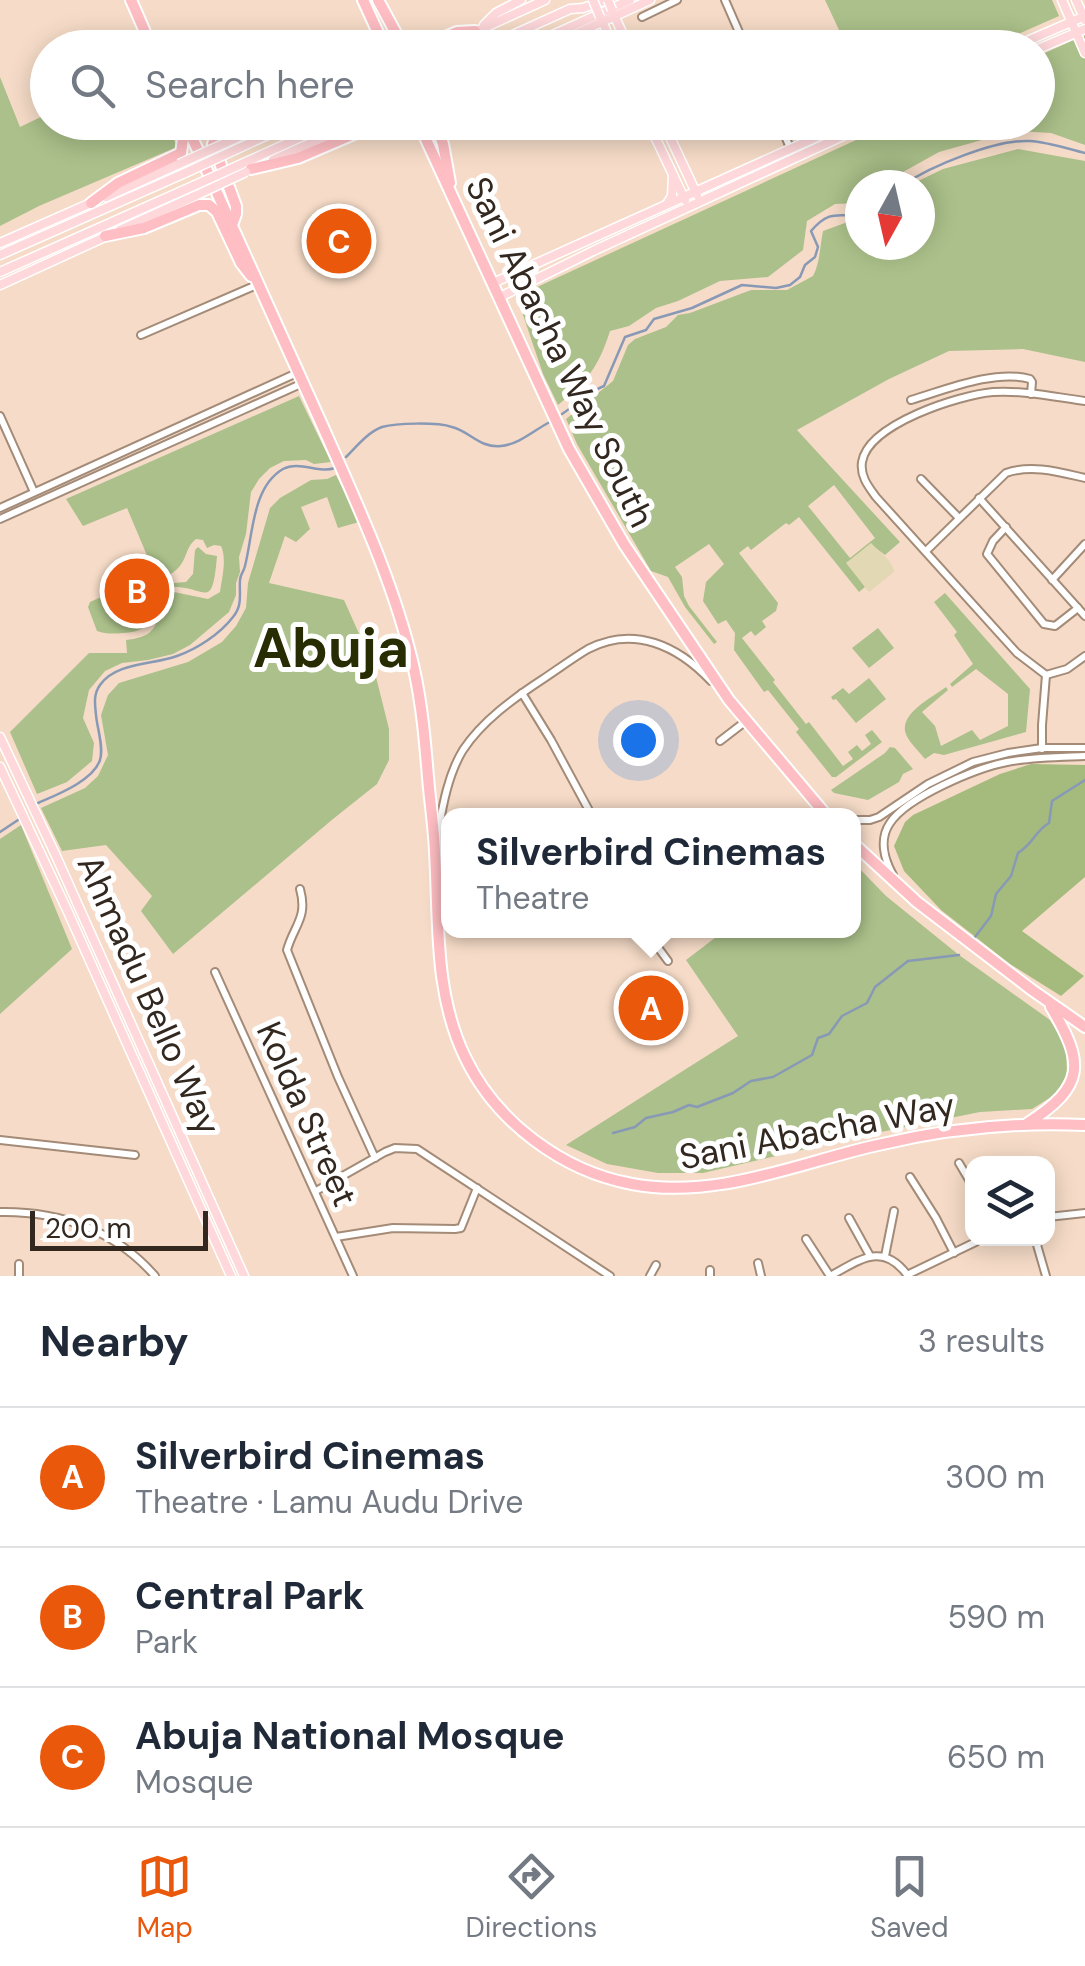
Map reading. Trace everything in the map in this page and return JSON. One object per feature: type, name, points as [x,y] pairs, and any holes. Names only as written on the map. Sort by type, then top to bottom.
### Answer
[{"type":"highway","points":[[132,0],[144,30]]},
{"type":"highway","points":[[363,0],[376,30]]},
{"type":"highway","points":[[378,0],[394,30]]},
{"type":"highway","points":[[374,24],[374,30]]},
{"type":"highway","points":[[91,203],[134,185],[181,153],[183,140]]},
{"type":"highway","points":[[193,140],[259,284]]},
{"type":"highway","points":[[215,140],[213,144],[236,206],[232,225]]},
{"type":"highway","points":[[247,168],[298,158],[340,140]]},
{"type":"highway","name":"Sani Abacha Way South","points":[[426,140],[569,448],[624,544],[729,700]]},
{"type":"highway","points":[[441,140],[451,194]]},
{"type":"highway","points":[[105,236],[150,216],[209,204],[217,212],[241,263],[259,284]]},
{"type":"highway","name":"Sani Abacha Way","points":[[259,284],[353,494],[401,620],[424,727],[440,967],[450,1016],[463,1054],[502,1111],[564,1160],[610,1179],[652,1188],[731,1183],[925,1135],[1027,1124],[1085,1126]]},
{"type":"highway","points":[[729,700],[822,808]]},
{"type":"highway","points":[[861,851],[917,902],[1085,1027]]},
{"type":"highway","points":[[1027,1124],[1059,1101],[1076,1071],[1071,1038],[1047,1001]]},
{"type":"main road","points":[[478,30],[521,0]]},
{"type":"main road","points":[[478,30],[544,0]]},
{"type":"main road","points":[[570,10],[580,0]]},
{"type":"main road","points":[[593,0],[607,30]]},
{"type":"main road","points":[[525,30],[570,10],[608,0],[621,30]]},
{"type":"main road","points":[[564,30],[630,0]]},
{"type":"main road","points":[[580,30],[650,0]]},
{"type":"main road","points":[[1062,0],[1081,30],[1085,53]]},
{"type":"main road","points":[[1052,30],[1084,17],[1076,0]]},
{"type":"main road","points":[[1055,41],[1081,30]]},
{"type":"main road","points":[[234,144],[241,140]]},
{"type":"main road","points":[[0,255],[134,185],[245,140]]},
{"type":"main road","points":[[247,168],[300,140]]},
{"type":"main road","points":[[0,272],[150,216],[195,190],[314,140]]},
{"type":"main road","points":[[656,140],[689,208]]},
{"type":"main road","points":[[671,140],[700,202]]},
{"type":"main road","points":[[493,283],[814,140]]},
{"type":"main road","points":[[500,297],[837,140]]},
{"type":"main road","points":[[686,172],[701,184],[714,185]]},
{"type":"main road","points":[[666,206],[672,196],[673,175]]},
{"type":"main road","points":[[0,244],[91,203]]},
{"type":"main road","points":[[0,285],[105,236]]},
{"type":"main road","name":"Ahmadu Bello Way","points":[[1,743],[49,840],[244,1276]]},
{"type":"main road","name":"Ahmadu Bello Way","points":[[0,767],[230,1276]]},
{"type":"street","points":[[642,17],[677,0]]},
{"type":"street","points":[[724,0],[738,30]]},
{"type":"street","points":[[787,140],[796,160]]},
{"type":"street","points":[[141,335],[259,284]]},
{"type":"street","points":[[912,400],[1009,376],[1030,379],[1030,394]]},
{"type":"street","points":[[0,508],[172,429],[301,377]]},
{"type":"street","points":[[0,520],[180,438],[301,377]]},
{"type":"street","points":[[1046,676],[1017,653],[876,496],[864,480],[862,458],[875,440],[912,417],[953,400],[989,392],[1085,401]]},
{"type":"street","points":[[0,416],[34,492]]},
{"type":"street","points":[[926,551],[1006,473],[1020,468],[1085,478]]},
{"type":"street","points":[[921,478],[959,518]]},
{"type":"street","points":[[978,498],[1085,616]]},
{"type":"street","points":[[1006,527],[987,554],[1044,624],[1055,626],[1078,608]]},
{"type":"street","points":[[1052,580],[1085,544]]},
{"type":"street","points":[[444,808],[462,752],[495,715],[590,648],[627,638],[671,648],[705,674],[729,700]]},
{"type":"street","points":[[1046,676],[1067,670],[1085,656]]},
{"type":"street","points":[[1042,757],[1046,676]]},
{"type":"street","points":[[522,693],[588,808]]},
{"type":"street","points":[[720,740],[746,721]]},
{"type":"street","points":[[861,820],[880,816],[962,766],[1042,748],[1085,748]]},
{"type":"street","points":[[898,885],[884,853],[886,832],[894,818],[932,791],[964,775],[1008,762],[1085,756]]},
{"type":"street","points":[[435,852],[441,821]]},
{"type":"street","points":[[300,890],[303,914],[287,950],[375,1158]]},
{"type":"street","points":[[651,938],[668,961]]},
{"type":"street","name":"Kolda Street","points":[[215,972],[353,1276]]},
{"type":"street","points":[[0,1140],[135,1154]]},
{"type":"street","points":[[316,1192],[395,1148],[417,1149],[610,1276]]},
{"type":"street","points":[[960,1163],[965,1172]]},
{"type":"street","points":[[910,1177],[954,1253]]},
{"type":"street","points":[[336,1237],[392,1228],[461,1228],[476,1188]]},
{"type":"street","points":[[885,1256],[894,1211]]},
{"type":"street","points":[[0,1212],[35,1213],[82,1224],[119,1243],[155,1276]]},
{"type":"street","points":[[1055,1216],[1085,1212]]},
{"type":"street","points":[[849,1218],[870,1256]]},
{"type":"street","points":[[806,1239],[830,1276],[870,1256],[885,1256],[908,1276],[968,1246]]},
{"type":"street","points":[[1038,1246],[1046,1276]]},
{"type":"street","points":[[758,1263],[761,1276]]},
{"type":"street","points":[[19,1264],[19,1276]]},
{"type":"street","points":[[650,1276],[656,1265]]},
{"type":"green space","points":[[825,0],[1052,0],[1059,16],[1027,30],[839,30]]},
{"type":"green space","points":[[1085,35],[1085,145],[1055,134],[1055,48]]},
{"type":"green space","points":[[0,77],[20,127],[30,122],[30,140],[174,140],[177,147],[0,226]]},
{"type":"green space","points":[[856,140],[982,140],[939,152],[907,170],[845,170],[845,204],[835,204],[807,221],[803,250],[768,277],[720,281],[656,308],[629,326],[610,331],[591,372],[558,405],[519,303],[524,293]]},
{"type":"green space","points":[[1018,149],[1085,161],[1085,362],[1023,349],[949,351],[797,430],[900,542],[885,555],[877,549],[847,562],[865,587],[859,592],[799,517],[751,550],[748,546],[739,553],[778,603],[776,611],[762,621],[766,627],[755,636],[751,631],[742,638],[773,682],[843,766],[853,759],[848,752],[857,745],[862,751],[871,744],[865,735],[872,730],[882,742],[832,777],[796,732],[799,729],[768,690],[764,692],[734,650],[735,633],[726,620],[718,624],[703,601],[706,582],[724,564],[709,544],[675,567],[682,577],[689,606],[717,642],[714,644],[668,577],[651,571],[566,419],[613,381],[628,345],[635,339],[666,327],[678,315],[751,290],[787,290],[813,276],[823,231],[845,223],[845,260],[935,260],[935,173]],"holes":[[[834,485],[875,538],[850,558],[808,506]]]},
{"type":"green space","points":[[299,396],[331,462],[284,461],[259,479],[251,492],[236,595],[229,612],[173,654],[122,663],[105,671],[89,690],[83,718],[94,743],[92,761],[67,782],[37,794],[10,732],[89,653],[127,653],[126,640],[148,634],[174,592],[208,599],[220,592],[223,569],[221,546],[207,548],[203,540],[196,539],[180,566],[169,575],[151,565],[127,508],[83,526],[66,499]]},
{"type":"green space","points":[[336,475],[359,522],[338,528],[327,497],[301,507],[310,529],[296,542],[285,536],[269,583],[344,600],[373,665],[389,729],[389,760],[377,784],[173,954],[141,911],[152,896],[106,845],[62,851],[41,808],[85,788],[98,776],[108,755],[101,715],[108,695],[119,683],[188,662],[222,642],[236,626],[246,608],[248,583],[270,508],[311,480]]},
{"type":"green space","points":[[198,547],[217,556],[209,591],[167,587],[142,628],[119,633],[97,631],[88,607],[90,602],[150,575],[173,583],[186,582],[193,574]]},
{"type":"green space","points":[[945,593],[1030,689],[1026,732],[944,755],[934,753],[925,759],[908,738],[905,724],[920,706],[946,687],[948,690],[922,712],[935,726],[941,746],[972,730],[980,740],[1008,726],[1008,694],[976,669],[952,687],[950,684],[973,664],[954,635],[957,632],[934,602]]},
{"type":"green space","points":[[878,628],[894,648],[869,668],[852,648]]},
{"type":"green space","points":[[869,678],[886,699],[856,723],[831,697],[843,688],[849,694]]},
{"type":"green space","points":[[890,747],[913,769],[903,774],[899,782],[868,800],[831,790],[885,753]]},
{"type":"green space","points":[[1031,764],[1085,765],[1085,877],[1022,931],[1084,976],[1061,996],[1010,964],[941,910],[904,871],[894,846],[905,822],[913,815],[1000,774]]},
{"type":"green space","points":[[21,825],[72,949],[0,1014],[0,839]]},
{"type":"green space","points":[[861,870],[886,896],[959,955],[1050,1020],[1066,1046],[1067,1074],[1056,1094],[1032,1109],[980,1112],[703,1173],[658,1173],[607,1164],[566,1145],[738,1036],[686,960],[715,938],[861,938]]},
{"type":"sand","points":[[871,543],[894,572],[869,592],[846,563]]},
{"type":"waterway","points":[[930,170],[982,149],[1016,142],[1037,142],[1085,153]]},
{"type":"waterway","points":[[562,414],[604,386],[625,337],[646,330],[654,319],[692,308],[742,285],[790,285],[815,257],[818,247],[811,231],[823,220],[845,215]]},
{"type":"waterway","points":[[346,457],[382,427],[445,425],[487,445],[501,446],[521,440],[550,422]]},
{"type":"waterway","points":[[38,803],[73,786],[96,768],[101,749],[95,696],[107,678],[125,668],[192,649],[215,635],[236,613],[255,513],[273,477],[289,467],[335,468]]},
{"type":"waterway","points":[[975,937],[991,916],[996,894],[1011,876],[1018,853],[1049,823],[1052,801],[1085,780]]},
{"type":"waterway","points":[[0,832],[18,820]]},
{"type":"waterway","points":[[613,1133],[635,1127],[646,1118],[689,1105],[697,1107],[733,1093],[751,1081],[773,1077],[812,1055],[818,1038],[829,1034],[842,1016],[867,1003],[875,987],[908,961],[959,955]]},
{"type":"place","name":"Abuja National Mosque","points":[[339,241]]},
{"type":"place","name":"Central Park","points":[[137,591]]},
{"type":"place","name":"Silverbird Cinemas","points":[[651,1008]]},
{"type":"district","name":"Abuja","points":[[331,648]]}]
